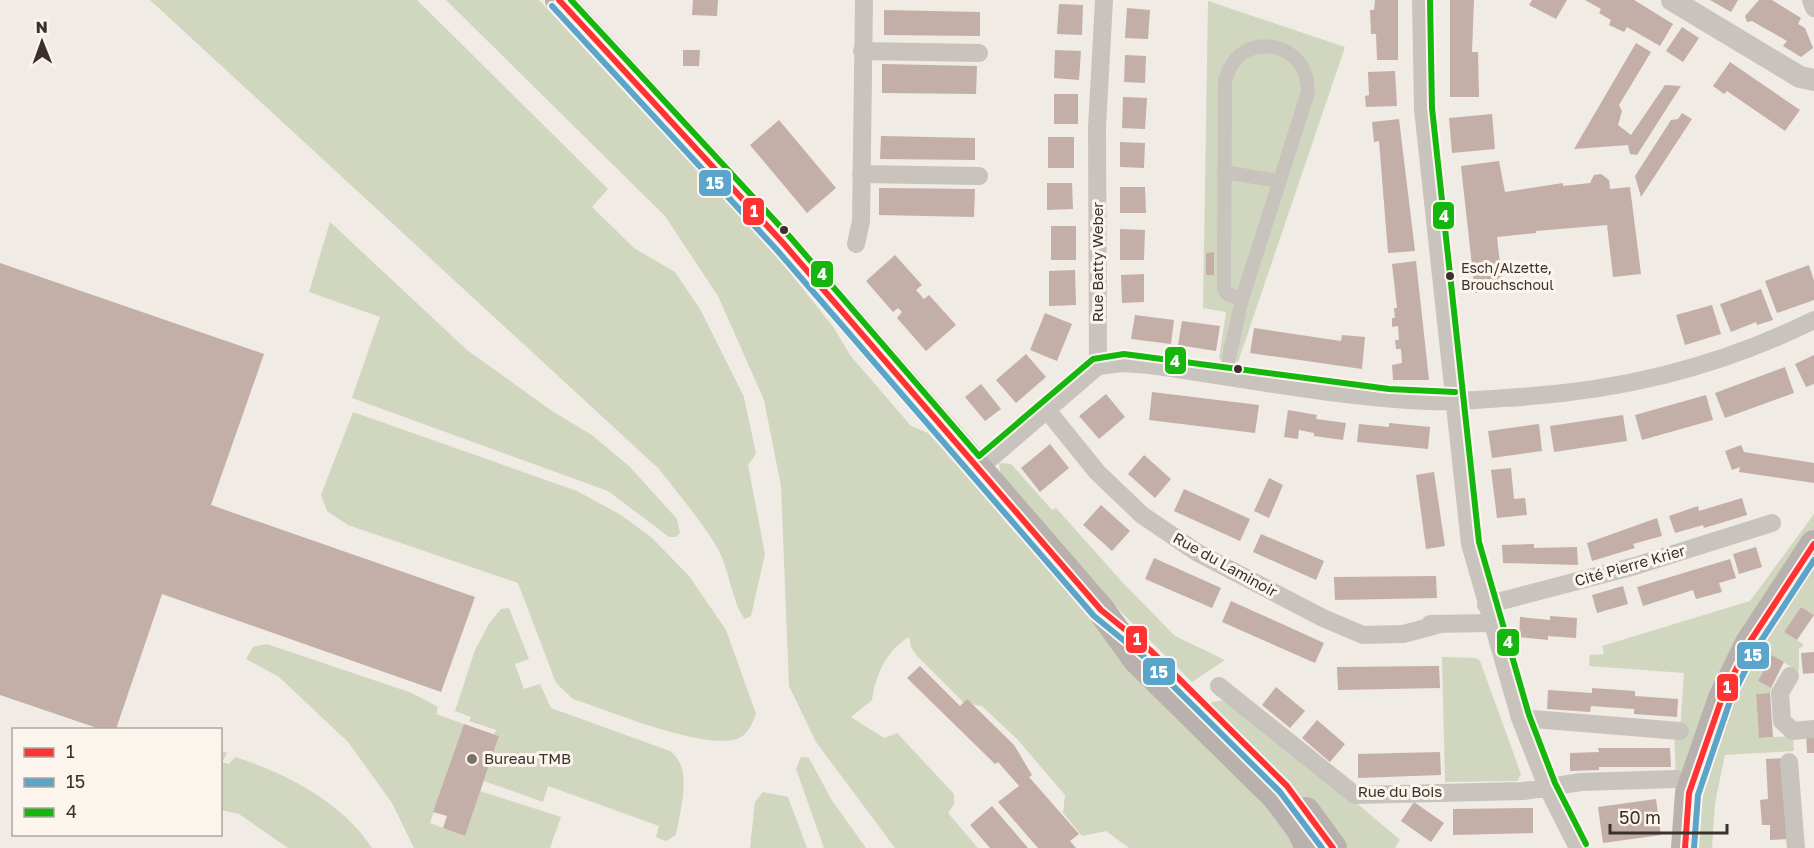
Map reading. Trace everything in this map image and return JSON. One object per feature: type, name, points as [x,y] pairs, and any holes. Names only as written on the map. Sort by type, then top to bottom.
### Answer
[{"type":"main road","points":[[559,0],[783,243],[1101,610],[1137,660],[1276,797],[1300,829],[1309,848]]},
{"type":"main road","points":[[1685,848],[1689,793],[1722,698],[1749,644],[1814,544]]},
{"type":"main road","points":[[1101,610],[1150,650],[1287,786],[1333,848]]},
{"type":"main road","points":[[1701,848],[1710,737]]},
{"type":"street","points":[[856,244],[861,221],[864,0]]},
{"type":"street","name":"Rue Batty Weber","points":[[1098,366],[1098,127],[1104,0]]},
{"type":"street","points":[[1421,0],[1423,109],[1470,544],[1488,614],[1520,718],[1547,787],[1578,848]]},
{"type":"street","points":[[1671,0],[1800,77],[1814,80]]},
{"type":"street","points":[[1810,0],[1814,8]]},
{"type":"street","points":[[1225,376],[1242,298],[1308,92],[1305,71],[1293,54],[1274,46],[1253,47],[1234,60],[1225,80],[1224,289],[1227,294],[1242,298]]},
{"type":"street","points":[[862,51],[979,53]]},
{"type":"street","points":[[1224,172],[1278,181]]},
{"type":"street","points":[[861,174],[979,176]]},
{"type":"street","points":[[978,469],[1098,366],[1122,363],[1388,398],[1455,401],[1570,394],[1615,387],[1695,368],[1814,320]]},
{"type":"street","name":"Rue du Laminoir","points":[[1047,410],[1096,472],[1142,515],[1198,553],[1341,626],[1441,624],[1488,614]]},
{"type":"street","name":"Cité Pierre Krier","points":[[1488,614],[1772,523]]},
{"type":"street","points":[[1790,676],[1780,693],[1782,721],[1793,731],[1814,729]]},
{"type":"street","name":"Rue du Bois","points":[[1220,686],[1354,795],[1523,791],[1547,787]]},
{"type":"street","points":[[1520,718],[1680,731]]},
{"type":"street","points":[[1789,762],[1796,848]]},
{"type":"street","points":[[1547,787],[1581,782],[1676,779]]},
{"type":"green space","points":[[150,0],[417,0],[608,189],[592,207],[634,248],[675,272],[700,309],[744,397],[756,454],[748,465],[765,554],[751,616],[745,619],[741,613],[718,549],[659,469]]},
{"type":"green space","points":[[446,0],[539,0],[772,250],[834,328],[850,355],[911,426],[928,433],[1150,673],[1161,662],[1207,707],[1212,702],[1235,699],[1400,840],[1395,848],[1129,848],[1106,831],[1082,836],[1063,813],[1065,795],[1017,739],[982,706],[964,703],[917,656],[911,647],[909,637],[894,649],[883,664],[872,700],[851,717],[884,738],[897,733],[954,794],[954,804],[948,813],[978,848],[895,848],[816,742],[789,686],[781,486],[764,400],[718,296],[665,216]]},
{"type":"green space","points":[[1208,1],[1345,47],[1238,362],[1219,359],[1226,312],[1203,308]]},
{"type":"green space","points":[[330,222],[467,350],[552,411],[592,435],[630,467],[677,519],[680,533],[676,537],[669,537],[608,491],[352,398],[380,317],[309,292]]},
{"type":"green space","points":[[353,412],[577,491],[621,515],[651,537],[689,576],[726,630],[756,714],[746,732],[741,737],[727,741],[707,740],[659,728],[573,699],[556,683],[518,583],[348,525],[327,511],[321,495]]},
{"type":"green space","points":[[999,463],[1011,464],[1052,510],[1056,508],[1124,584],[1175,636],[1225,660],[1192,682],[1105,596],[1000,473]]},
{"type":"green space","points":[[1814,514],[1814,615],[1801,607],[1784,632],[1803,644],[1803,647],[1799,648],[1799,671],[1772,656],[1758,681],[1771,688],[1770,693],[1756,694],[1759,738],[1793,736],[1794,751],[1725,755],[1715,803],[1712,848],[1695,848],[1676,779],[1674,731],[1680,731],[1684,673],[1589,666],[1590,655],[1604,654],[1602,646],[1750,601]]},
{"type":"green space","points":[[509,608],[529,659],[515,664],[524,689],[540,684],[551,708],[670,751],[677,759],[682,768],[684,790],[676,835],[666,841],[656,837],[659,826],[548,786],[543,802],[484,781],[499,736],[494,734],[496,730],[469,721],[471,717],[455,711],[475,650],[490,622],[501,609]]},
{"type":"green space","points":[[267,644],[412,693],[438,707],[436,714],[464,724],[430,823],[465,836],[480,791],[561,817],[550,848],[414,848],[392,803],[348,742],[279,677],[246,659],[253,647]]},
{"type":"green space","points":[[1442,657],[1476,658],[1480,661],[1521,774],[1517,781],[1445,782]]},
{"type":"green space","points":[[222,751],[227,753],[222,762]]},
{"type":"green space","points":[[235,757],[274,772],[312,792],[346,817],[372,848],[288,848],[239,814],[222,810],[222,762],[229,764]]},
{"type":"green space","points":[[801,757],[809,758],[831,799],[866,848],[824,848],[796,769]]},
{"type":"green space","points":[[763,792],[788,797],[807,848],[750,848],[755,802]]},
{"type":"building","points":[[693,0],[718,0],[717,16],[692,15]]},
{"type":"building","points":[[1375,0],[1398,0],[1398,60],[1377,60],[1376,34],[1371,34],[1370,10],[1374,10]]},
{"type":"building","points":[[1450,0],[1474,0],[1472,52],[1478,52],[1479,97],[1450,97]]},
{"type":"building","points":[[1532,0],[1567,0],[1556,19],[1529,5]]},
{"type":"building","points":[[1585,0],[1634,0],[1673,24],[1660,46],[1627,27],[1624,32],[1609,25],[1611,20],[1599,13],[1601,9]]},
{"type":"building","points":[[1710,0],[1738,0],[1731,12]]},
{"type":"building","points":[[1759,0],[1772,0],[1801,18],[1798,24],[1805,28],[1813,48],[1801,57],[1783,46],[1787,41],[1752,21],[1747,22],[1745,16]]},
{"type":"building","points":[[1059,4],[1083,5],[1082,35],[1057,34]]},
{"type":"building","points":[[1127,8],[1150,10],[1148,39],[1125,38]]},
{"type":"building","points":[[884,10],[980,12],[980,36],[884,35]]},
{"type":"building","points":[[1682,27],[1699,38],[1683,62],[1666,51]]},
{"type":"building","points":[[1636,43],[1651,52],[1619,105],[1622,111],[1618,125],[1631,135],[1665,85],[1681,86],[1637,155],[1630,154],[1628,145],[1574,149]]},
{"type":"building","points":[[683,50],[700,50],[699,66],[683,66]]},
{"type":"building","points":[[1055,50],[1081,51],[1079,80],[1054,78]]},
{"type":"building","points":[[1125,55],[1146,56],[1145,83],[1124,82]]},
{"type":"building","points":[[1730,62],[1800,110],[1785,131],[1727,91],[1724,94],[1713,86]]},
{"type":"building","points":[[882,64],[977,66],[976,94],[882,93]]},
{"type":"building","points":[[1395,71],[1397,106],[1366,107],[1365,96],[1369,95],[1368,72]]},
{"type":"building","points":[[1054,94],[1078,94],[1078,124],[1054,124]]},
{"type":"building","points":[[1123,97],[1147,98],[1145,129],[1122,128]]},
{"type":"building","points":[[1682,113],[1692,119],[1641,197],[1635,176],[1671,120],[1678,119]]},
{"type":"building","points":[[1492,114],[1495,149],[1452,153],[1449,118]]},
{"type":"building","points":[[1399,119],[1415,251],[1388,253],[1379,141],[1374,142],[1372,122]]},
{"type":"building","points":[[779,120],[836,188],[807,213],[750,145]]},
{"type":"building","points":[[881,136],[975,138],[975,160],[880,159]]},
{"type":"building","points":[[1048,137],[1074,137],[1074,168],[1048,168]]},
{"type":"building","points":[[1120,142],[1145,143],[1144,168],[1120,167]]},
{"type":"building","points":[[1499,161],[1505,192],[1563,183],[1563,186],[1590,183],[1594,175],[1601,174],[1609,180],[1610,189],[1630,187],[1641,274],[1613,277],[1607,225],[1536,231],[1536,233],[1497,237],[1503,290],[1475,293],[1461,166]]},
{"type":"building","points":[[1047,183],[1072,183],[1073,209],[1047,210]]},
{"type":"building","points":[[1120,187],[1145,187],[1146,213],[1120,213]]},
{"type":"building","points":[[879,188],[975,189],[974,217],[879,215]]},
{"type":"building","points":[[1051,226],[1076,226],[1076,260],[1051,260]]},
{"type":"building","points":[[1120,229],[1145,230],[1144,260],[1120,260]]},
{"type":"building","points":[[1214,252],[1214,275],[1206,275],[1206,253]]},
{"type":"building","points":[[895,255],[922,285],[916,290],[924,299],[929,295],[956,325],[926,351],[897,318],[902,312],[898,308],[893,312],[866,281]]},
{"type":"building","points":[[1416,261],[1429,380],[1393,380],[1392,365],[1402,363],[1401,349],[1396,349],[1395,340],[1399,340],[1398,326],[1392,327],[1392,318],[1395,318],[1394,308],[1397,308],[1392,264]]},
{"type":"building","points":[[0,263],[264,354],[211,505],[475,597],[441,692],[162,594],[116,728],[97,728],[0,695]]},
{"type":"building","points":[[1809,265],[1814,281],[1814,300],[1777,313],[1765,281]]},
{"type":"building","points":[[1075,270],[1076,305],[1049,306],[1049,271]]},
{"type":"building","points":[[1144,274],[1144,302],[1122,303],[1121,275]]},
{"type":"building","points":[[1761,289],[1773,320],[1757,325],[1756,322],[1731,332],[1720,304]]},
{"type":"building","points":[[1712,305],[1721,334],[1685,345],[1676,315]]},
{"type":"building","points":[[1045,313],[1072,324],[1057,361],[1030,350]]},
{"type":"building","points":[[1135,315],[1174,320],[1171,344],[1131,339]]},
{"type":"building","points":[[1182,321],[1220,326],[1216,351],[1178,345]]},
{"type":"building","points":[[1254,328],[1341,341],[1342,335],[1365,337],[1362,369],[1250,353]]},
{"type":"building","points":[[1026,354],[1046,377],[1016,403],[996,380]]},
{"type":"building","points":[[1814,355],[1814,384],[1806,387],[1795,364]]},
{"type":"building","points":[[1785,367],[1794,393],[1725,418],[1715,393]]},
{"type":"building","points":[[981,384],[1001,409],[985,421],[965,397]]},
{"type":"building","points":[[1152,392],[1259,405],[1255,433],[1149,420]]},
{"type":"building","points":[[1106,394],[1125,417],[1099,439],[1079,416]]},
{"type":"building","points":[[1706,395],[1713,420],[1642,440],[1635,415]]},
{"type":"building","points":[[1288,410],[1317,415],[1316,419],[1346,423],[1343,440],[1314,436],[1314,433],[1299,430],[1298,439],[1284,437]]},
{"type":"building","points":[[1623,415],[1627,441],[1554,452],[1550,426]]},
{"type":"building","points":[[1389,423],[1430,427],[1428,449],[1357,442],[1359,424],[1389,427]]},
{"type":"building","points":[[1539,424],[1542,451],[1492,458],[1488,431]]},
{"type":"building","points":[[1050,444],[1069,468],[1040,492],[1021,468]]},
{"type":"building","points":[[1741,445],[1744,452],[1814,463],[1814,483],[1739,472],[1740,467],[1732,470],[1725,451]]},
{"type":"building","points":[[1144,455],[1171,479],[1155,498],[1128,474]]},
{"type":"building","points":[[1511,468],[1514,499],[1525,498],[1527,515],[1497,518],[1491,470]]},
{"type":"building","points":[[1434,472],[1445,546],[1426,549],[1416,475]]},
{"type":"building","points":[[1269,478],[1283,485],[1269,518],[1254,511]]},
{"type":"building","points":[[1184,489],[1250,519],[1240,541],[1174,511]]},
{"type":"building","points":[[1742,498],[1747,515],[1704,528],[1703,525],[1675,533],[1669,516],[1698,506],[1699,511]]},
{"type":"building","points":[[1101,505],[1130,531],[1112,551],[1083,525]]},
{"type":"building","points":[[1657,518],[1662,536],[1633,544],[1635,548],[1592,561],[1587,543]]},
{"type":"building","points":[[1261,534],[1324,561],[1316,580],[1253,552]]},
{"type":"building","points":[[1534,544],[1534,548],[1577,547],[1578,565],[1503,563],[1502,545]]},
{"type":"building","points":[[1756,547],[1762,567],[1739,574],[1733,554]]},
{"type":"building","points":[[1154,558],[1221,588],[1212,608],[1145,579]]},
{"type":"building","points":[[1730,559],[1736,578],[1719,583],[1722,592],[1696,599],[1693,590],[1643,606],[1637,587]]},
{"type":"building","points":[[1436,576],[1437,598],[1335,600],[1334,577]]},
{"type":"building","points":[[1623,586],[1628,604],[1597,613],[1592,595]]},
{"type":"building","points":[[1231,601],[1324,643],[1315,663],[1222,622]]},
{"type":"building","points":[[1801,607],[1814,615],[1797,640],[1784,632]]},
{"type":"building","points":[[1550,616],[1577,618],[1576,638],[1548,636],[1548,640],[1519,637],[1520,617],[1550,620]]},
{"type":"building","points":[[1814,652],[1814,673],[1803,674],[1801,653]]},
{"type":"building","points":[[1772,655],[1784,662],[1771,688],[1758,681]]},
{"type":"building","points":[[920,666],[960,706],[967,699],[1014,745],[1032,775],[1029,777],[1079,834],[1070,841],[1076,848],[1038,848],[998,802],[1019,786],[998,762],[995,764],[907,678]]},
{"type":"building","points":[[1439,666],[1440,688],[1338,690],[1337,667]]},
{"type":"building","points":[[1276,687],[1305,711],[1290,728],[1262,705]]},
{"type":"building","points":[[1592,688],[1635,691],[1635,696],[1678,699],[1677,717],[1634,714],[1634,709],[1591,706],[1590,712],[1547,709],[1548,690],[1592,693]]},
{"type":"building","points":[[1770,693],[1773,737],[1759,738],[1756,694]]},
{"type":"building","points":[[1317,720],[1345,744],[1330,762],[1302,738]]},
{"type":"building","name":"Bureau TMB","points":[[464,724],[499,736],[465,836],[443,828],[447,816],[433,812]]},
{"type":"building","points":[[1806,732],[1814,732],[1814,753],[1807,753]]},
{"type":"building","points":[[1598,748],[1670,748],[1671,767],[1599,767],[1599,770],[1570,771],[1570,753],[1599,752]]},
{"type":"building","points":[[1440,752],[1441,775],[1358,778],[1358,754]]},
{"type":"building","points":[[1786,758],[1790,839],[1770,840],[1770,825],[1762,825],[1760,800],[1768,799],[1766,759]]},
{"type":"building","points":[[1656,799],[1661,835],[1603,843],[1598,807]]},
{"type":"building","points":[[1414,802],[1444,823],[1431,842],[1401,821]]},
{"type":"building","points":[[992,806],[1028,848],[990,848],[970,825]]},
{"type":"building","points":[[1533,808],[1533,833],[1453,835],[1453,809]]},
{"type":"transit line","name":"1","points":[[559,0],[783,243],[1101,610],[1150,650],[1287,786],[1333,848]]},
{"type":"transit line","name":"4","points":[[571,0],[790,237],[979,456],[1093,359],[1124,354],[1389,389],[1455,392]]},
{"type":"transit line","name":"4","points":[[1430,0],[1432,108],[1479,542],[1529,715],[1555,783],[1586,844]]},
{"type":"transit line","name":"15","points":[[552,6],[776,249],[1094,616],[1144,657],[1280,792],[1322,848]]},
{"type":"transit line","name":"1","points":[[1685,848],[1689,793],[1722,698],[1749,643],[1814,544]]},
{"type":"transit line","name":"15","points":[[1694,848],[1698,795],[1730,701],[1757,647],[1814,560]]},
{"type":"place","name":"Esch/Alzette, Brouchschoul","points":[[1450,276]]},
{"type":"place","name":"Bureau TMB","points":[[472,759]]}]
